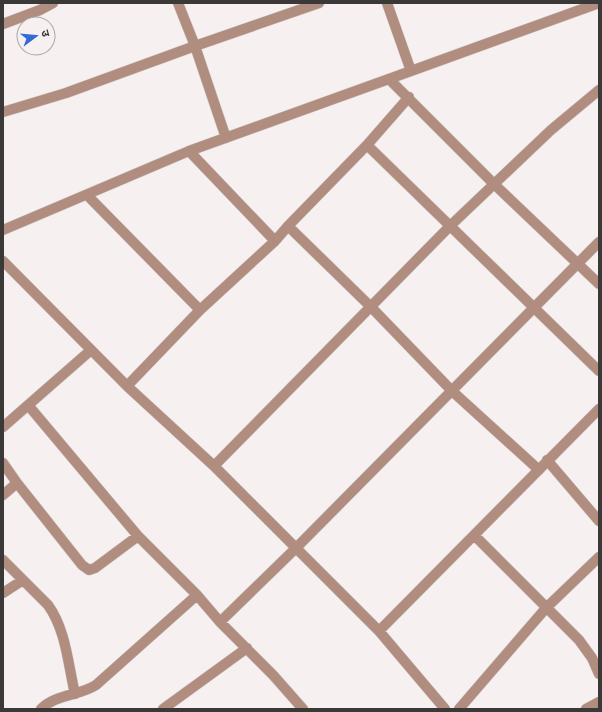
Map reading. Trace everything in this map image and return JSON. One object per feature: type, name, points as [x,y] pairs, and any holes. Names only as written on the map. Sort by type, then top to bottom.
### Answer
[{"type":"street","points":[[3,24],[40,10],[53,3]]},
{"type":"street","points":[[178,3],[195,46],[226,138]]},
{"type":"street","points":[[3,112],[66,93],[304,6],[319,3]]},
{"type":"street","points":[[387,3],[411,71]]},
{"type":"street","points":[[3,230],[189,151],[599,3]]},
{"type":"street","points":[[389,79],[409,97],[494,184],[599,284]]},
{"type":"street","points":[[214,466],[450,226],[551,130],[599,90]]},
{"type":"street","points":[[127,386],[200,310],[275,241],[367,145],[409,97]]},
{"type":"street","points":[[367,145],[599,371]]},
{"type":"street","points":[[189,151],[275,241]]},
{"type":"street","points":[[87,195],[200,310]]},
{"type":"street","points":[[288,226],[371,307],[452,391],[538,470]]},
{"type":"street","points":[[220,622],[296,548],[599,242]]},
{"type":"street","points":[[3,261],[127,386],[214,466],[379,631],[445,709]]},
{"type":"street","points":[[3,427],[91,350]]},
{"type":"street","points":[[28,405],[138,536],[198,595],[220,622],[247,648],[303,709]]},
{"type":"street","points":[[379,631],[538,470],[546,460],[599,409]]},
{"type":"street","points":[[546,460],[599,520]]},
{"type":"street","points":[[3,463],[82,566],[88,570],[94,568],[138,536]]},
{"type":"street","points":[[3,495],[17,483]]},
{"type":"street","points":[[474,535],[579,640],[586,649],[599,674]]},
{"type":"street","points":[[459,709],[546,608],[599,557]]},
{"type":"street","points":[[3,560],[48,605],[60,624],[75,694]]},
{"type":"street","points":[[3,593],[23,580]]},
{"type":"street","points":[[41,709],[53,700],[75,694],[96,685],[198,595]]},
{"type":"street","points":[[164,709],[247,648]]},
{"type":"street","points":[[586,709],[599,702]]}]
